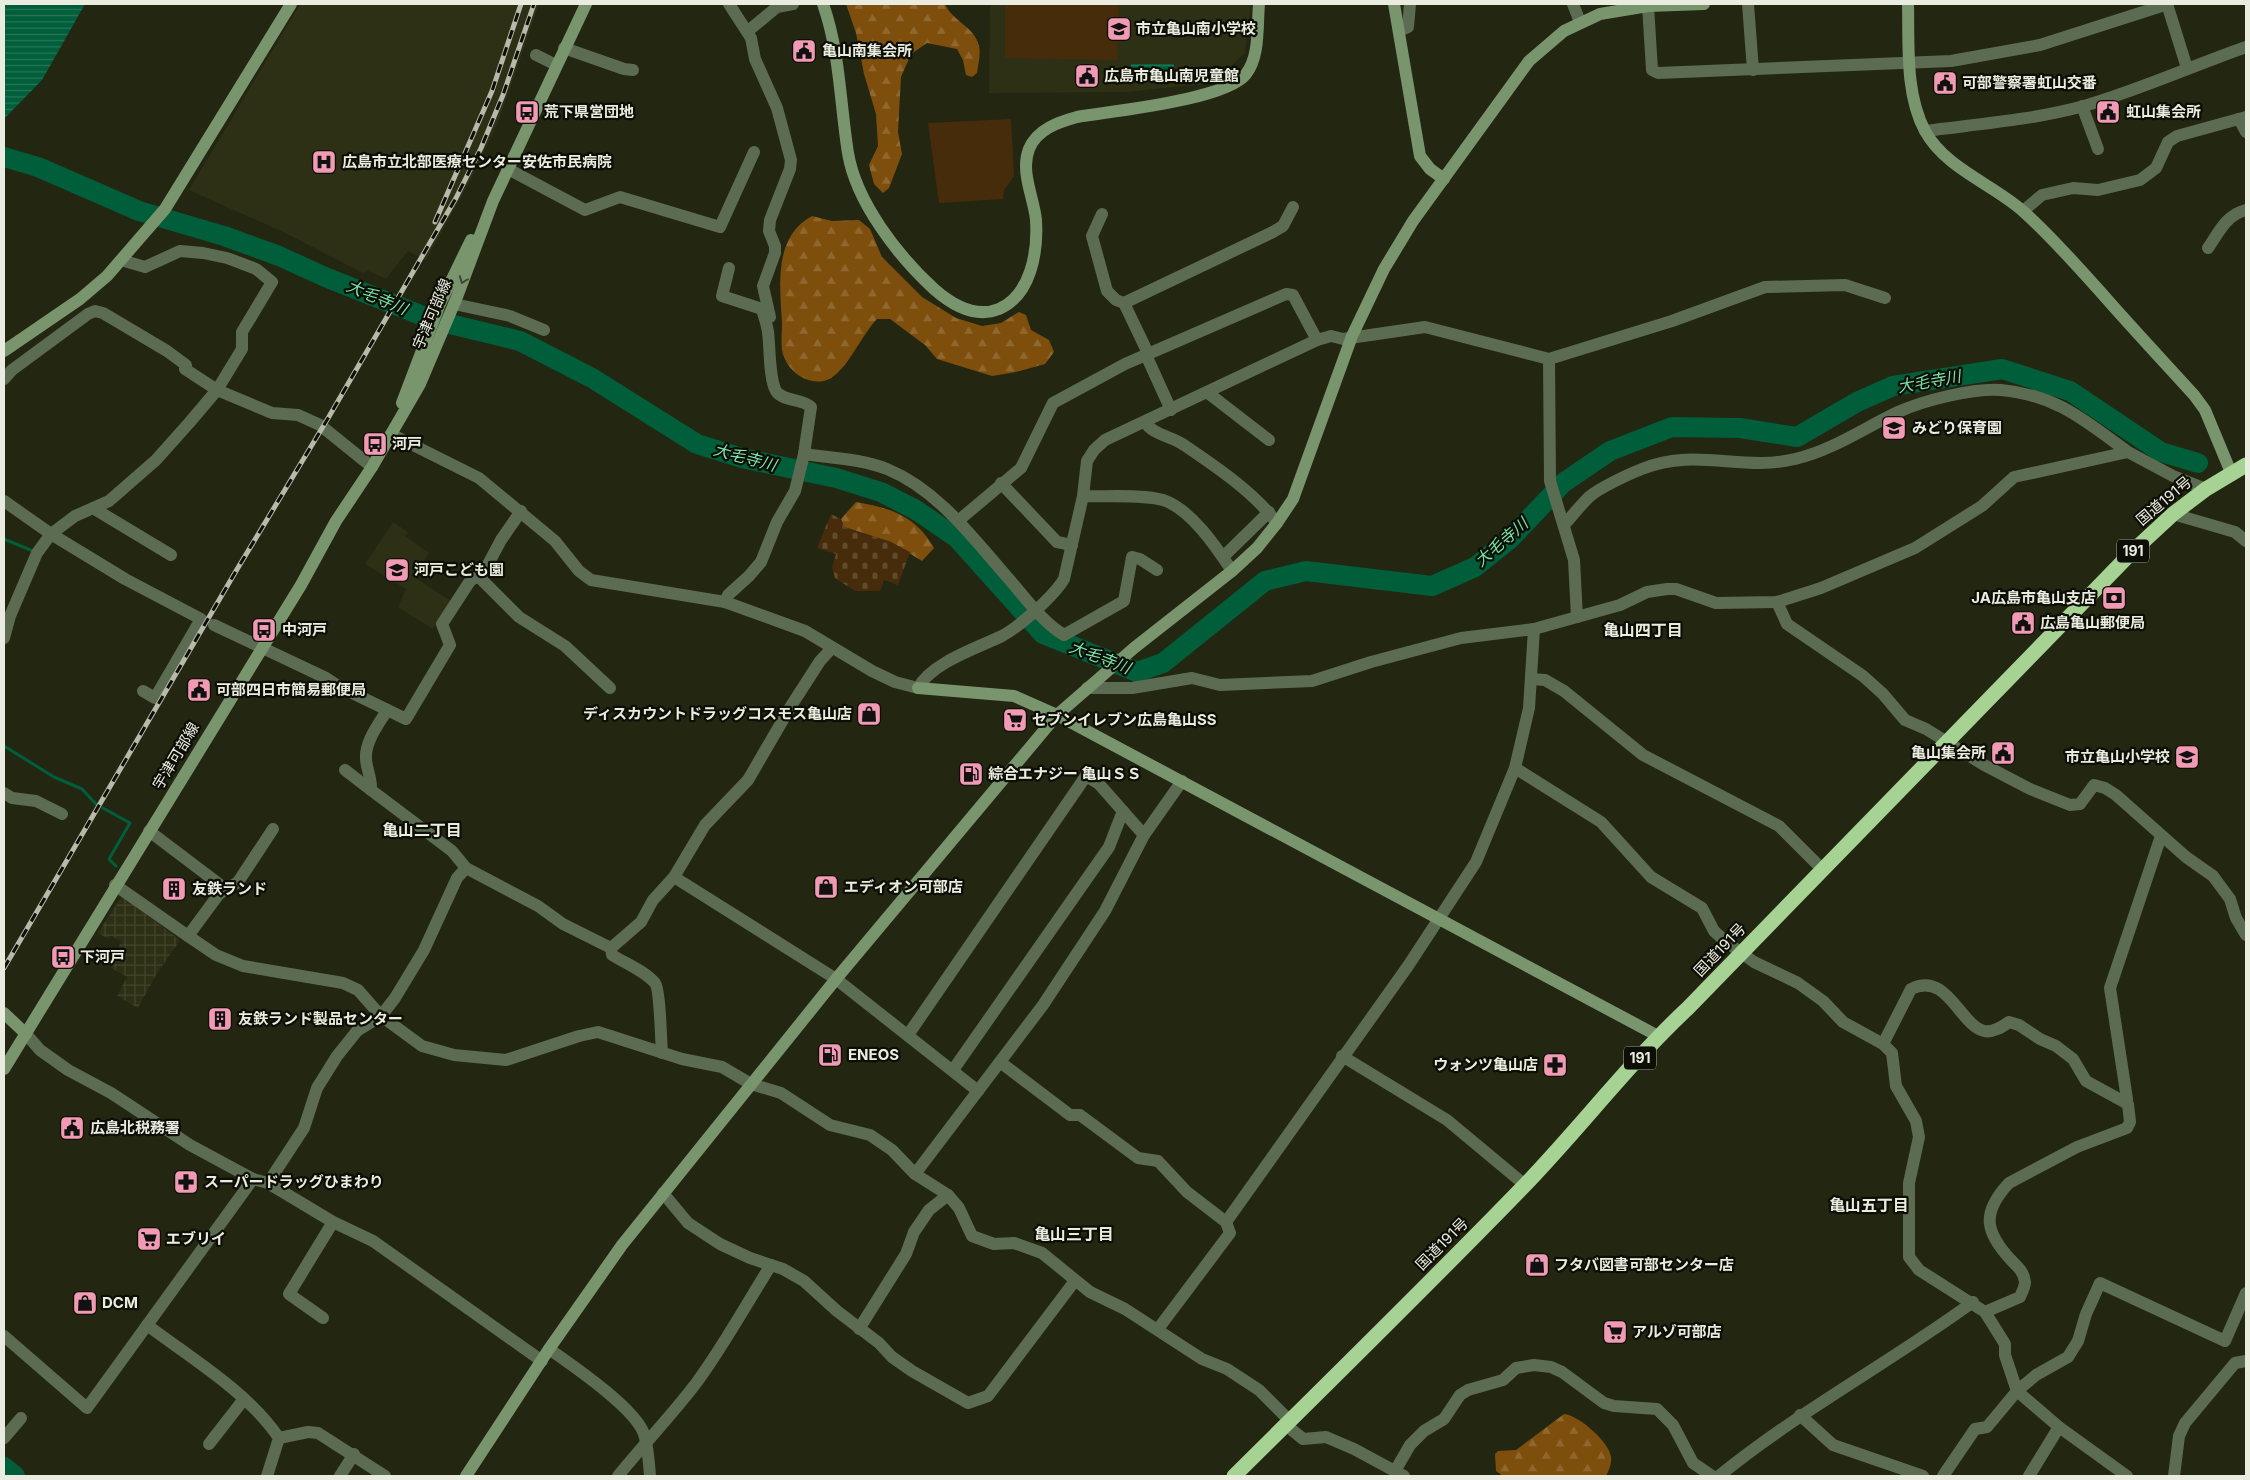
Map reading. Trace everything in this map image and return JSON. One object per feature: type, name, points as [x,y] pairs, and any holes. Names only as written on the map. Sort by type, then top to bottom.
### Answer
[{"type":"highway","name":"国道191号","points":[[1234,1476],[1525,1185],[1658,1036],[2126,558],[2173,514],[2206,489],[2246,466]]},
{"type":"street","points":[[4,351],[80,299],[107,276],[134,247],[165,209],[178,189],[291,4]]},
{"type":"street","name":"宇津可部線","points":[[435,333],[453,306],[493,201],[586,4]]},
{"type":"street","points":[[729,4],[739,22],[748,31],[755,59],[777,108],[791,160],[790,170],[770,220],[769,231],[775,246],[775,253],[763,286],[770,316],[768,329]]},
{"type":"street","points":[[748,31],[777,8],[793,4]]},
{"type":"street","points":[[823,4],[835,43],[848,155],[862,193],[896,250],[914,271],[955,306],[969,311],[983,312],[997,310],[1018,294],[1027,282],[1032,268],[1036,220],[1027,160],[1029,150],[1035,139],[1052,126],[1068,119],[1208,94],[1235,84],[1245,75],[1252,64],[1259,4]]},
{"type":"street","points":[[1394,4],[1420,156],[1430,169],[1444,179]]},
{"type":"street","points":[[1399,31],[1408,26],[1410,4]]},
{"type":"street","points":[[1573,4],[1580,22]]},
{"type":"street","points":[[466,1476],[549,1349],[622,1245],[836,979],[1057,715],[1134,648],[1232,571],[1257,548],[1277,523],[1293,499],[1352,336],[1384,270],[1413,222],[1529,61],[1557,36],[1580,22],[1600,14],[1642,6],[1704,4]]},
{"type":"street","points":[[1748,4],[1753,70]]},
{"type":"street","points":[[1908,4],[1910,64],[1916,109],[1925,131],[1942,153],[2023,211],[2053,239],[2194,395],[2205,410],[2232,475]]},
{"type":"street","points":[[1642,6],[1652,70],[1658,73],[1910,64],[1951,60],[2040,45],[2167,4],[2187,68]]},
{"type":"street","points":[[1925,131],[2028,118],[2082,106],[2124,94],[2187,68],[2246,47]]},
{"type":"street","points":[[564,48],[615,66],[633,70]]},
{"type":"street","points":[[536,55],[556,65]]},
{"type":"street","points":[[2082,106],[2098,149]]},
{"type":"street","points":[[2023,211],[2042,195],[2073,188],[2098,190],[2140,180],[2156,168],[2168,142],[2177,136],[2242,118],[2246,132]]},
{"type":"street","points":[[508,169],[585,210],[620,197],[720,226],[754,152]]},
{"type":"street","name":"宇津可部線","points":[[4,1069],[301,585],[336,521],[372,467],[420,384],[435,333],[439,306],[476,230],[493,201]]},
{"type":"street","points":[[1124,303],[1271,234],[1283,226],[1293,207]]},
{"type":"street","points":[[2208,248],[2227,219],[2237,212],[2246,210]]},
{"type":"street","points":[[1102,214],[1092,236],[1107,291],[1116,300],[1124,303],[1146,349],[1146,356],[1171,410]]},
{"type":"street","points":[[4,638],[10,616],[37,553],[51,534],[75,516],[109,501],[156,460],[217,390],[242,349],[242,332],[272,282],[256,269],[208,253],[180,251],[145,267],[121,260]]},
{"type":"street","points":[[725,602],[728,595],[750,576],[761,562],[777,522],[795,491],[804,456],[811,408],[807,404],[784,397],[776,392],[773,382],[768,329],[762,309],[722,296],[729,268]]},
{"type":"street","points":[[918,688],[923,678],[963,654],[1009,631],[1057,591],[1064,580],[1083,496],[1087,461],[1094,450],[1105,440],[1317,340],[1331,336],[1343,339],[1352,336],[1425,327],[1549,359],[1672,321],[1765,287],[1845,286],[1885,298]]},
{"type":"street","points":[[958,522],[1021,468],[1053,403],[1125,364],[1286,294],[1293,295],[1317,340]]},
{"type":"street","points":[[453,306],[510,316],[544,330]]},
{"type":"street","points":[[4,379],[88,314],[95,312],[103,313],[168,351],[186,365],[185,369],[217,390],[272,413],[298,415],[320,425],[372,467]]},
{"type":"street","points":[[1549,359],[1550,481],[1574,560],[1577,617]]},
{"type":"street","points":[[1563,522],[1590,496],[1643,468],[1681,459],[1703,458],[1757,464],[1795,459],[1826,450],[1900,411],[1966,392],[2001,390],[2040,397],[2067,408],[2128,452],[2173,476],[2206,489]]},
{"type":"street","points":[[1208,392],[1269,440]]},
{"type":"street","points":[[1145,422],[1149,429],[1182,443],[1264,505],[1277,523]]},
{"type":"street","points":[[391,434],[479,478],[555,541],[579,571],[591,580],[725,602],[805,632],[895,682],[918,688],[1014,696],[1057,715],[1658,1036]]},
{"type":"street","points":[[1091,685],[1132,688],[1192,678],[1220,685],[1312,681],[1371,662],[1461,638],[1534,629],[1620,605],[1647,592],[1667,589],[1676,588],[1716,603],[1777,602],[1821,588],[1916,548],[1982,506],[2014,477],[2128,452]]},
{"type":"street","points":[[804,456],[850,460],[886,469],[915,484],[958,522],[1033,611],[1064,635],[1124,601],[1132,557],[1140,559],[1157,570]]},
{"type":"street","points":[[1002,483],[1057,542],[1072,545]]},
{"type":"street","points":[[1083,496],[1164,501],[1182,512],[1210,537],[1232,571]]},
{"type":"street","points":[[4,501],[51,534],[126,579],[201,619],[155,698],[143,691]]},
{"type":"street","points":[[93,508],[171,554]]},
{"type":"street","points":[[214,624],[406,719],[450,645],[442,624],[470,581],[479,578],[484,572],[501,540],[521,511]]},
{"type":"street","points":[[1223,557],[1269,512]]},
{"type":"street","points":[[2173,514],[2236,532],[2246,541]]},
{"type":"street","points":[[479,578],[518,617],[565,646],[610,688]]},
{"type":"street","points":[[1777,602],[1787,624],[1820,649],[1862,676],[1882,694],[1904,720],[1926,728],[1946,742],[2030,789],[2070,804],[2080,804],[2094,785],[2105,788],[2116,795],[2160,836],[2213,876],[2230,899],[2236,918],[2246,935]]},
{"type":"street","points":[[1226,1222],[1342,1056],[1408,966],[1476,862],[1514,768],[1528,708],[1534,629]]},
{"type":"street","points":[[611,948],[640,922],[653,900],[674,877],[705,826],[748,780],[791,706],[820,661],[832,648]]},
{"type":"street","points":[[1531,679],[1544,680],[1564,691],[1643,755],[1779,826],[1822,869]]},
{"type":"street","points":[[370,790],[372,783],[366,758],[367,748],[387,710]]},
{"type":"street","points":[[1514,768],[1601,822],[1651,877],[1702,908],[1714,931],[1741,952],[1773,972],[1788,976],[1798,982],[1824,1001],[1843,1022],[1883,1044],[1892,1053],[1896,1086],[1916,1121],[1919,1137],[1909,1183],[1909,1257],[1919,1270],[1973,1302],[1985,1312],[2005,1344],[2005,1355],[2018,1390],[2059,1427],[2123,1475]]},
{"type":"street","points":[[345,770],[452,851],[466,868],[538,906],[563,924],[611,948]]},
{"type":"street","points":[[908,1035],[1086,776],[1099,784],[1144,835]]},
{"type":"street","points":[[915,1174],[1043,1005],[1104,911],[1144,835],[1182,781]]},
{"type":"street","points":[[4,793],[12,798],[36,802],[62,814]]},
{"type":"street","points":[[953,1070],[1109,848],[1123,812]]},
{"type":"street","points":[[188,936],[219,894],[238,882],[260,852],[273,829]]},
{"type":"street","points":[[149,831],[219,884],[219,894]]},
{"type":"street","points":[[2127,1099],[2110,988],[2160,836]]},
{"type":"street","points":[[268,1183],[304,1128],[317,1088],[337,1056],[357,1031],[380,1016],[396,998],[421,956],[442,905],[457,878],[466,868]]},
{"type":"street","points":[[674,877],[836,979],[978,1090]]},
{"type":"street","points":[[115,886],[216,955],[243,966],[343,983],[358,990],[380,1016],[422,1046],[454,1055],[506,1060],[578,1036],[598,1032],[662,1053],[722,1066],[751,1084],[781,1093],[830,1125],[870,1135],[892,1150],[915,1174],[948,1195],[959,1208],[972,1236],[994,1244],[1014,1243],[1042,1253],[1074,1282],[1158,1329],[1202,1359],[1227,1369],[1259,1390],[1303,1438],[1326,1437],[1354,1449],[1380,1471],[1400,1474],[1410,1445],[1424,1431],[1444,1419],[1460,1395],[1468,1390],[1502,1380],[1516,1368],[1534,1365],[1551,1367],[1562,1372],[1604,1403],[1614,1406],[1657,1409],[1673,1424],[1693,1464],[1712,1476]]},
{"type":"street","points":[[611,948],[612,955],[656,983],[659,993],[662,1053]]},
{"type":"street","points":[[1883,1044],[1912,988],[1919,985],[1933,987],[1942,991],[1977,1027],[1985,1031],[1998,1029],[2009,1022],[2019,1025],[2040,1039],[2056,1046],[2073,1060],[2086,1081],[2128,1104],[2130,1122],[2127,1128],[2077,1146],[2009,1183],[2001,1192],[1991,1211],[1989,1225],[1993,1238],[2022,1272],[2025,1284],[2020,1297],[1985,1312]]},
{"type":"street","points":[[4,1013],[40,1050],[68,1070],[111,1093],[190,1144],[253,1179],[268,1183],[333,1222],[373,1241],[542,1361]]},
{"type":"street","points":[[1342,1056],[1447,1120],[1525,1185]]},
{"type":"street","points":[[1000,1062],[1070,1115],[1080,1115],[1138,1158],[1158,1161],[1187,1192],[1226,1222],[1230,1233],[1158,1329]]},
{"type":"street","points":[[4,1336],[87,1408],[253,1179]]},
{"type":"street","points":[[663,1193],[688,1224],[720,1244],[804,1281],[859,1329],[912,1371],[968,1403],[988,1396],[1074,1282]]},
{"type":"street","points":[[859,1329],[906,1254],[914,1232],[929,1210],[948,1195]]},
{"type":"street","points":[[323,1318],[289,1294],[333,1222]]},
{"type":"street","points":[[618,1476],[645,1442],[662,1427],[698,1380],[771,1265]]},
{"type":"street","points":[[1943,1476],[1975,1429],[1986,1427],[2018,1390],[2036,1375],[2068,1357],[2078,1341],[2086,1314],[2100,1283],[2225,1341],[2246,1293]]},
{"type":"street","points":[[1719,1476],[1800,1415],[1920,1341],[1973,1302]]},
{"type":"street","points":[[147,1325],[244,1398],[267,1420],[280,1438]]},
{"type":"street","points":[[549,1349],[605,1390],[636,1422],[644,1434],[650,1476]]},
{"type":"street","points":[[2174,1476],[2179,1436],[2185,1423],[2235,1363],[2246,1361]]},
{"type":"street","points":[[210,1444],[244,1398]]},
{"type":"street","points":[[1800,1415],[1833,1445],[1923,1476]]},
{"type":"street","points":[[4,1438],[21,1418]]},
{"type":"street","points":[[2030,1476],[2059,1427]]},
{"type":"street","points":[[280,1438],[308,1432],[318,1433],[386,1476]]},
{"type":"street","points":[[267,1476],[280,1438]]},
{"type":"street","points":[[340,1476],[354,1454]]},
{"type":"shaded area","points":[[4,4],[85,4],[42,80],[4,119]]},
{"type":"shaded area","name":"広島市立北部医療センター安佐市民病院","points":[[300,4],[539,4],[499,120],[472,177],[426,260],[408,251],[386,279],[368,271],[363,273],[285,233],[189,190]]},
{"type":"shaded area","name":"市立亀山南小学校","points":[[990,4],[1251,4],[1245,53],[1213,83],[1126,92],[989,93]]},
{"type":"shaded area","points":[[1131,64],[1174,64],[1174,83],[1131,82]]},
{"type":"shaded area","name":"河戸こども園","points":[[393,522],[408,532],[405,536],[429,553],[414,577],[451,601],[433,629],[398,607],[406,589],[365,564]]},
{"type":"shaded area","points":[[122,896],[180,940],[156,975],[138,1008],[117,996],[127,977],[111,968],[121,941],[111,936],[109,939],[98,933]]},
{"type":"green space","points":[[846,4],[945,4],[948,10],[973,34],[979,46],[980,56],[977,73],[972,77],[966,75],[963,60],[957,49],[927,43],[911,54],[901,77],[898,132],[902,154],[889,188],[883,193],[874,184],[869,165],[878,146],[876,114],[864,74],[856,33]]},
{"type":"green space","points":[[1005,4],[1119,4],[1117,60],[1005,58]]},
{"type":"green space","points":[[1011,119],[1014,176],[1004,190],[1003,199],[939,203],[928,123]]},
{"type":"green space","points":[[812,216],[832,221],[859,220],[870,229],[882,257],[922,297],[956,318],[982,326],[1001,323],[1019,312],[1026,315],[1031,330],[1049,340],[1054,352],[1045,364],[992,376],[937,359],[925,345],[890,319],[877,319],[834,376],[820,381],[807,380],[801,377],[787,363],[783,353],[780,278],[785,249],[791,236],[799,225]]},
{"type":"green space","points":[[856,502],[880,507],[901,515],[919,528],[934,548],[922,561],[891,542],[844,527],[841,519]]},
{"type":"green space","points":[[831,514],[841,519],[844,527],[891,542],[910,552],[898,585],[884,580],[880,591],[855,591],[835,578],[832,567],[836,554],[817,548]]},
{"type":"green space","points":[[1564,1414],[1578,1419],[1585,1424],[1605,1445],[1611,1460],[1606,1476],[1503,1476],[1496,1471],[1495,1454],[1498,1451],[1516,1450]]},
{"type":"waterway","name":"大毛寺川","points":[[4,157],[38,167],[139,211],[224,236],[279,256],[325,277],[433,320],[520,341],[592,378],[697,444],[742,458],[836,478],[881,492],[916,510],[957,538],[1043,634],[1137,672],[1163,663],[1265,581],[1306,571],[1432,586],[1475,567],[1510,539],[1563,483],[1610,451],[1672,427],[1740,428],[1797,437],[1857,402],[1893,386],[2002,369],[2070,391],[2161,452],[2198,463]]},
{"type":"waterway","points":[[4,539],[33,551]]},
{"type":"waterway","points":[[4,746],[54,777],[82,789],[96,804]]},
{"type":"waterway","points":[[103,808],[130,823],[109,859],[116,866]]},
{"type":"waterway","points":[[4,1467],[15,1476]]},
{"type":"railway","points":[[435,222],[492,91],[521,4]]},
{"type":"railway","points":[[4,968],[456,198],[481,148],[503,95],[534,4]]},
{"type":"place","name":"市立亀山南小学校","points":[[1119,29]]},
{"type":"place","name":"亀山南集会所","points":[[804,51]]},
{"type":"place","name":"広島市亀山南児童館","points":[[1087,76]]},
{"type":"place","name":"可部警察署虹山交番","points":[[1945,83]]},
{"type":"place","name":"荒下県営団地","points":[[527,112]]},
{"type":"place","name":"虹山集会所","points":[[2108,112]]},
{"type":"place","name":"広島市立北部医療センター安佐市民病院","points":[[324,162]]},
{"type":"place","name":"みどり保育園","points":[[1894,428]]},
{"type":"place","name":"河戸","points":[[375,444]]},
{"type":"place","name":"河戸こども園","points":[[397,570]]},
{"type":"place","name":"JA広島市亀山支店","points":[[2114,598]]},
{"type":"place","name":"広島亀山郵便局","points":[[2023,623]]},
{"type":"place","name":"中河戸","points":[[264,630]]},
{"type":"place","name":"可部四日市簡易郵便局","points":[[199,690]]},
{"type":"place","name":"ディスカウントドラッグコスモス亀山店","points":[[869,714]]},
{"type":"place","name":"セブンイレブン広島亀山SS","points":[[1015,720]]},
{"type":"place","name":"亀山集会所","points":[[2003,753]]},
{"type":"place","name":"市立亀山小学校","points":[[2187,757]]},
{"type":"place","name":"綜合エナジー 亀山ＳＳ","points":[[971,774]]},
{"type":"place","name":"エディオン可部店","points":[[826,887]]},
{"type":"place","name":"友鉄ランド","points":[[174,889]]},
{"type":"place","name":"下河戸","points":[[63,957]]},
{"type":"place","name":"友鉄ランド製品センター","points":[[220,1019]]},
{"type":"place","name":"ENEOS","points":[[830,1055]]},
{"type":"place","name":"ウォンツ亀山店","points":[[1555,1065]]},
{"type":"place","name":"広島北税務署","points":[[72,1128]]},
{"type":"place","name":"スーパードラッグひまわり","points":[[186,1182]]},
{"type":"place","name":"エブリイ","points":[[149,1239]]},
{"type":"place","name":"フタバ図書可部センター店","points":[[1537,1265]]},
{"type":"place","name":"DCM","points":[[85,1303]]},
{"type":"place","name":"アルゾ可部店","points":[[1615,1332]]},
{"type":"district","name":"亀山四丁目","points":[[1643,630]]},
{"type":"district","name":"亀山二丁目","points":[[422,830]]},
{"type":"district","name":"亀山五丁目","points":[[1869,1205]]},
{"type":"district","name":"亀山三丁目","points":[[1074,1234]]}]
